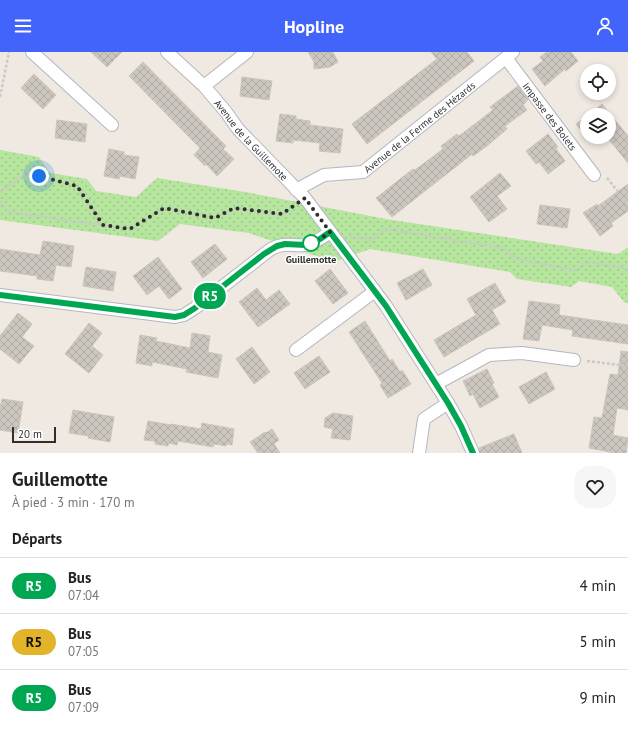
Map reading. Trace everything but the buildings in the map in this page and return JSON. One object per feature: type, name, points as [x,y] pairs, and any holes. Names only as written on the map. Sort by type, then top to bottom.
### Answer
[{"type":"street","points":[[32,52],[112,125]]},
{"type":"street","name":"Avenue de la Guillemote","points":[[167,52],[204,86],[226,112],[238,130],[305,198],[386,306],[448,403],[461,426],[473,453]]},
{"type":"street","points":[[204,86],[247,52]]},
{"type":"street","name":"Impasse des Bolets","points":[[509,55],[594,175]]},
{"type":"street","name":"Avenue de la Ferme des Hézards","points":[[296,190],[324,175],[363,172],[509,55]]},
{"type":"street","points":[[0,295],[175,317],[184,315],[195,308],[264,254],[277,246],[285,244],[306,245],[320,239],[330,232]]},
{"type":"street","points":[[296,350],[375,291]]},
{"type":"street","points":[[436,384],[488,355],[522,353],[574,360]]},
{"type":"street","points":[[419,453],[424,419],[448,403]]},
{"type":"path","points":[[0,97],[9,52]]},
{"type":"path","points":[[0,192],[26,173],[77,186],[103,225]]},
{"type":"path","points":[[594,175],[604,175],[628,204]]},
{"type":"path","points":[[0,200],[9,212],[130,229],[164,208],[215,218],[234,208],[282,214],[305,198]]},
{"type":"path","points":[[330,232],[371,240],[386,229],[502,248],[516,260],[574,270],[590,262],[627,269]]},
{"type":"path","points":[[574,360],[628,366]]},
{"type":"green space","points":[[0,150],[39,157],[50,173],[87,179],[96,191],[136,197],[157,178],[245,192],[386,219],[618,254],[628,247],[628,303],[624,302],[612,287],[579,281],[571,287],[517,279],[510,272],[370,249],[334,262],[249,233],[180,224],[158,241],[0,220]]},
{"type":"bus line","name":"R5","points":[[0,295],[175,317],[184,315],[195,308],[264,254],[277,246],[285,244],[306,245],[313,243],[330,232],[386,306],[448,403],[461,426],[473,453]]},
{"type":"place","name":"Guillemotte","points":[[311,243]]},
{"type":"route","points":[[39,176],[77,186],[103,225],[130,229],[164,208],[215,218],[234,208],[282,214],[305,198],[330,232],[311,243]]}]
